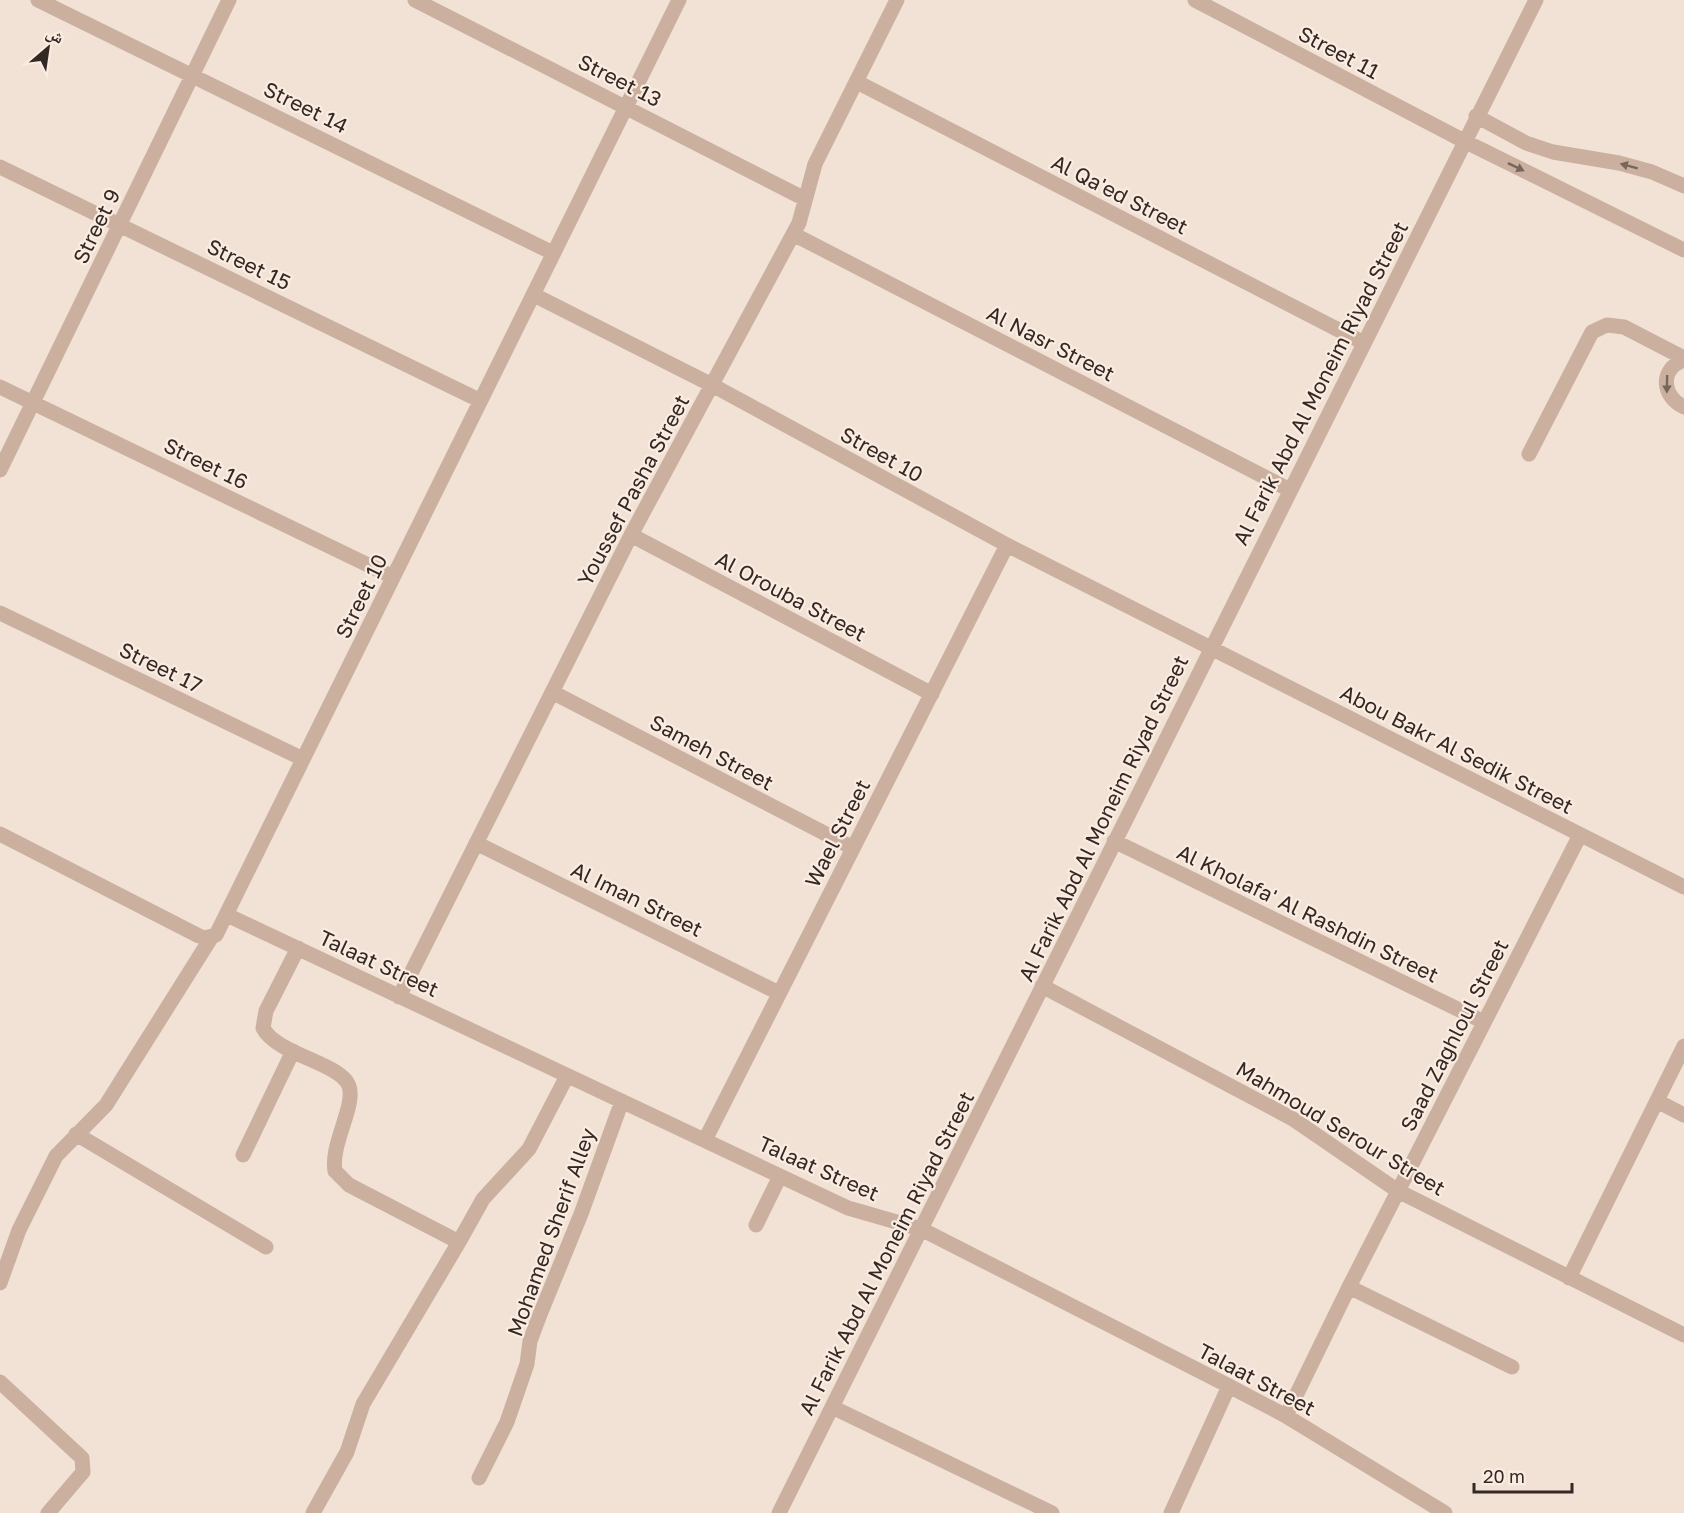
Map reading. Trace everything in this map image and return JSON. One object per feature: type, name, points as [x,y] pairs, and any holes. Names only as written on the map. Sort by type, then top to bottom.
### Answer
[{"type":"street","name":"Street 14","points":[[39,0],[553,253]]},
{"type":"street","name":"Street 9","points":[[0,470],[229,0]]},
{"type":"street","name":"Street 13","points":[[415,0],[627,106],[805,199]]},
{"type":"street","name":"Street 10","points":[[0,1283],[19,1230],[56,1156],[106,1105],[227,915],[479,400],[534,295],[679,0]]},
{"type":"street","name":"Youssef Pasha Street","points":[[399,997],[631,535],[793,234],[815,164],[897,0]]},
{"type":"street","name":"Street 11","points":[[1195,0],[1464,141],[1684,250]]},
{"type":"street","name":"Al Farik Abd Al Moneim Riyad Street","points":[[779,1513],[1536,0]]},
{"type":"street","name":"Al Qa'ed Street","points":[[857,82],[1364,343]]},
{"type":"street","points":[[1476,116],[1526,143],[1553,152],[1619,163],[1652,172],[1684,186]]},
{"type":"street","name":"Street 15","points":[[0,167],[479,400]]},
{"type":"street","name":"Al Nasr Street","points":[[793,234],[1290,490]]},
{"type":"street","name":"Street 10","points":[[534,295],[712,385],[1007,546],[1211,648]]},
{"type":"street","points":[[1529,454],[1592,332],[1607,325],[1623,327],[1684,359]]},
{"type":"street","points":[[1684,359],[1676,363],[1668,372],[1665,383],[1667,394],[1675,403],[1684,407]]},
{"type":"street","name":"Street 16","points":[[0,387],[393,577]]},
{"type":"street","name":"Al Orouba Street","points":[[631,535],[932,694]]},
{"type":"street","name":"Wael Street","points":[[705,1140],[1007,546]]},
{"type":"street","name":"Street 17","points":[[0,613],[303,759]]},
{"type":"street","name":"Abou Bakr Al Sedik Street","points":[[1211,648],[1684,887]]},
{"type":"street","name":"Sameh Street","points":[[552,692],[853,849]]},
{"type":"street","points":[[0,834],[199,936],[211,938]]},
{"type":"street","name":"Saad Zaghloul Street","points":[[1286,1416],[1349,1287],[1580,835]]},
{"type":"street","name":"Al Kholafa' Al Rashdin Street","points":[[1114,841],[1484,1022]]},
{"type":"street","name":"Al Iman Street","points":[[476,843],[779,993]]},
{"type":"street","name":"Talaat Street","points":[[227,915],[848,1208],[921,1229],[1286,1416],[1446,1513]]},
{"type":"street","points":[[298,948],[262,1019],[267,1036],[340,1075],[349,1085],[349,1097],[333,1161],[341,1179],[459,1242]]},
{"type":"street","name":"Mahmoud Serour Street","points":[[1042,986],[1293,1119],[1398,1191],[1684,1335]]},
{"type":"street","points":[[1569,1278],[1684,1046]]},
{"type":"street","points":[[243,1155],[293,1051]]},
{"type":"street","points":[[313,1513],[347,1452],[363,1404],[483,1199],[529,1149],[567,1076]]},
{"type":"street","name":"Mohamed Sherif Alley","points":[[479,1478],[507,1422],[527,1364],[530,1341],[581,1214],[622,1101]]},
{"type":"street","points":[[1657,1101],[1684,1115]]},
{"type":"street","points":[[76,1134],[266,1247]]},
{"type":"street","points":[[756,1226],[780,1176]]},
{"type":"street","points":[[1349,1287],[1512,1367]]},
{"type":"street","points":[[0,1383],[82,1458],[82,1472],[48,1513]]},
{"type":"street","points":[[1171,1513],[1229,1386]]},
{"type":"street","points":[[832,1407],[1052,1513]]}]
